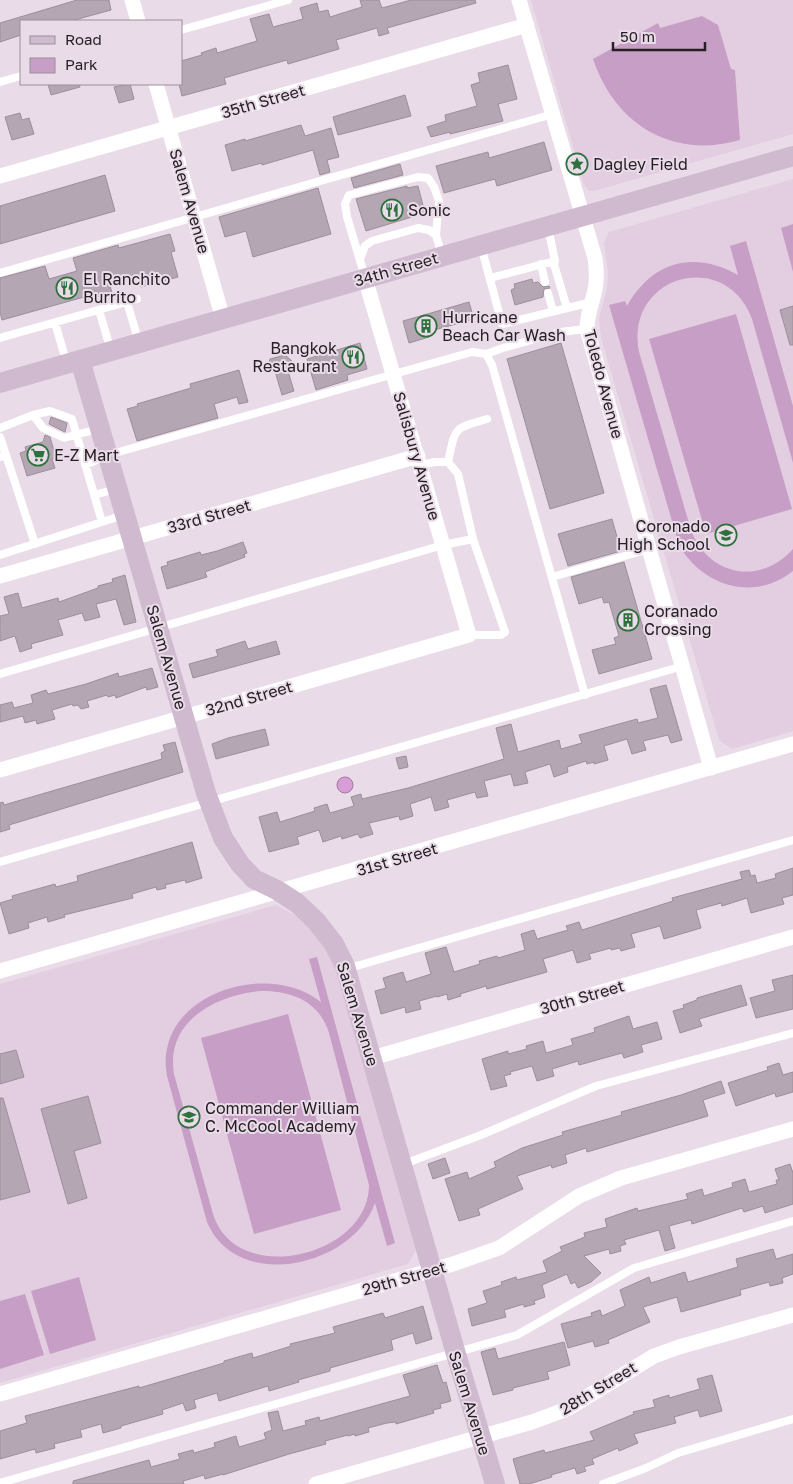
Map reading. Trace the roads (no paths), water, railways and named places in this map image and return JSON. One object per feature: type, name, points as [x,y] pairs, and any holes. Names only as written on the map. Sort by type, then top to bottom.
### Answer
[{"type":"street","points":[[132,0],[138,20]]},
{"type":"street","name":"Toledo Avenue","points":[[519,0],[597,267],[596,286],[587,319],[587,329],[711,768]]},
{"type":"street","name":"35th Street","points":[[0,176],[526,25]]},
{"type":"street","name":"Salem Avenue","points":[[156,85],[223,319]]},
{"type":"street","name":"34th Street","points":[[0,383],[223,319],[362,268],[442,256],[793,156]]},
{"type":"street","name":"Salisbury Avenue","points":[[362,268],[469,635]]},
{"type":"street","name":"Salem Avenue","points":[[74,362],[100,428],[209,802],[222,838],[240,864],[254,879],[281,892],[297,903],[316,921],[334,944],[346,969],[495,1484]]},
{"type":"street","name":"33rd Street","points":[[0,576],[419,460]]},
{"type":"street","name":"32nd Street","points":[[0,770],[469,635]]},
{"type":"street","name":"31st Street","points":[[0,971],[793,744]]},
{"type":"street","name":"30th Street","points":[[372,1058],[793,937]]},
{"type":"street","name":"29th Street","points":[[0,1394],[432,1270],[499,1248],[579,1196],[602,1184],[793,1129]]},
{"type":"street","name":"28th Street","points":[[316,1484],[532,1422],[567,1409],[654,1356],[679,1347],[793,1315]]},
{"type":"lane","points":[[182,30],[288,0]]},
{"type":"lane","points":[[0,82],[20,76]]},
{"type":"lane","points":[[0,273],[553,114]]},
{"type":"lane","points":[[362,268],[347,217],[345,204],[349,195],[418,177],[428,178],[434,187],[439,201],[436,235],[442,256]]},
{"type":"lane","points":[[548,225],[555,261],[553,261],[566,308]]},
{"type":"lane","points":[[362,268],[365,246],[372,241],[418,228],[428,230],[436,235]]},
{"type":"lane","points":[[481,245],[502,324],[592,302]]},
{"type":"lane","points":[[490,278],[553,261]]},
{"type":"lane","points":[[541,264],[545,282]]},
{"type":"lane","points":[[548,293],[553,311]]},
{"type":"lane","points":[[0,338],[137,298]]},
{"type":"lane","points":[[127,302],[140,343]]},
{"type":"lane","points":[[99,310],[111,351]]},
{"type":"lane","points":[[55,323],[74,362]]},
{"type":"lane","points":[[85,465],[108,455],[472,352],[486,354],[560,332],[587,329]]},
{"type":"lane","points":[[486,354],[492,365],[585,695]]},
{"type":"lane","points":[[0,428],[33,415],[50,411],[72,419],[102,522]]},
{"type":"lane","points":[[33,415],[43,428],[64,438],[100,428]]},
{"type":"lane","points":[[448,462],[456,433],[462,426],[488,419]]},
{"type":"lane","points":[[0,437],[3,456],[35,544]]},
{"type":"lane","points":[[419,460],[448,462]]},
{"type":"lane","points":[[448,462],[458,474],[473,539],[506,632],[501,635],[469,635]]},
{"type":"lane","points":[[94,495],[118,488]]},
{"type":"lane","points":[[0,554],[126,514]]},
{"type":"lane","points":[[0,674],[443,545],[473,539]]},
{"type":"lane","points":[[552,577],[649,549]]},
{"type":"lane","points":[[0,862],[682,666]]},
{"type":"lane","points":[[346,969],[793,840]]},
{"type":"lane","points":[[402,1164],[481,1135],[596,1086],[793,1033]]},
{"type":"lane","points":[[0,1483],[517,1335],[634,1268],[793,1221]]},
{"type":"lane","points":[[603,1484],[646,1468],[678,1453],[793,1420]]},
{"type":"place","name":"Dagley Field","points":[[577,164]]},
{"type":"place","name":"Sonic","points":[[392,210]]},
{"type":"place","name":"El Ranchito Burrito","points":[[67,288]]},
{"type":"place","name":"Hurricane Beach Car Wash","points":[[426,326]]},
{"type":"place","name":"Bangkok Restaurant","points":[[353,357]]},
{"type":"place","name":"E-Z Mart","points":[[38,455]]},
{"type":"place","name":"Coronado High School","points":[[726,535]]},
{"type":"place","name":"Coranado Crossing","points":[[628,620]]},
{"type":"place","name":"Commander William C. McCool Academy","points":[[189,1117]]}]
